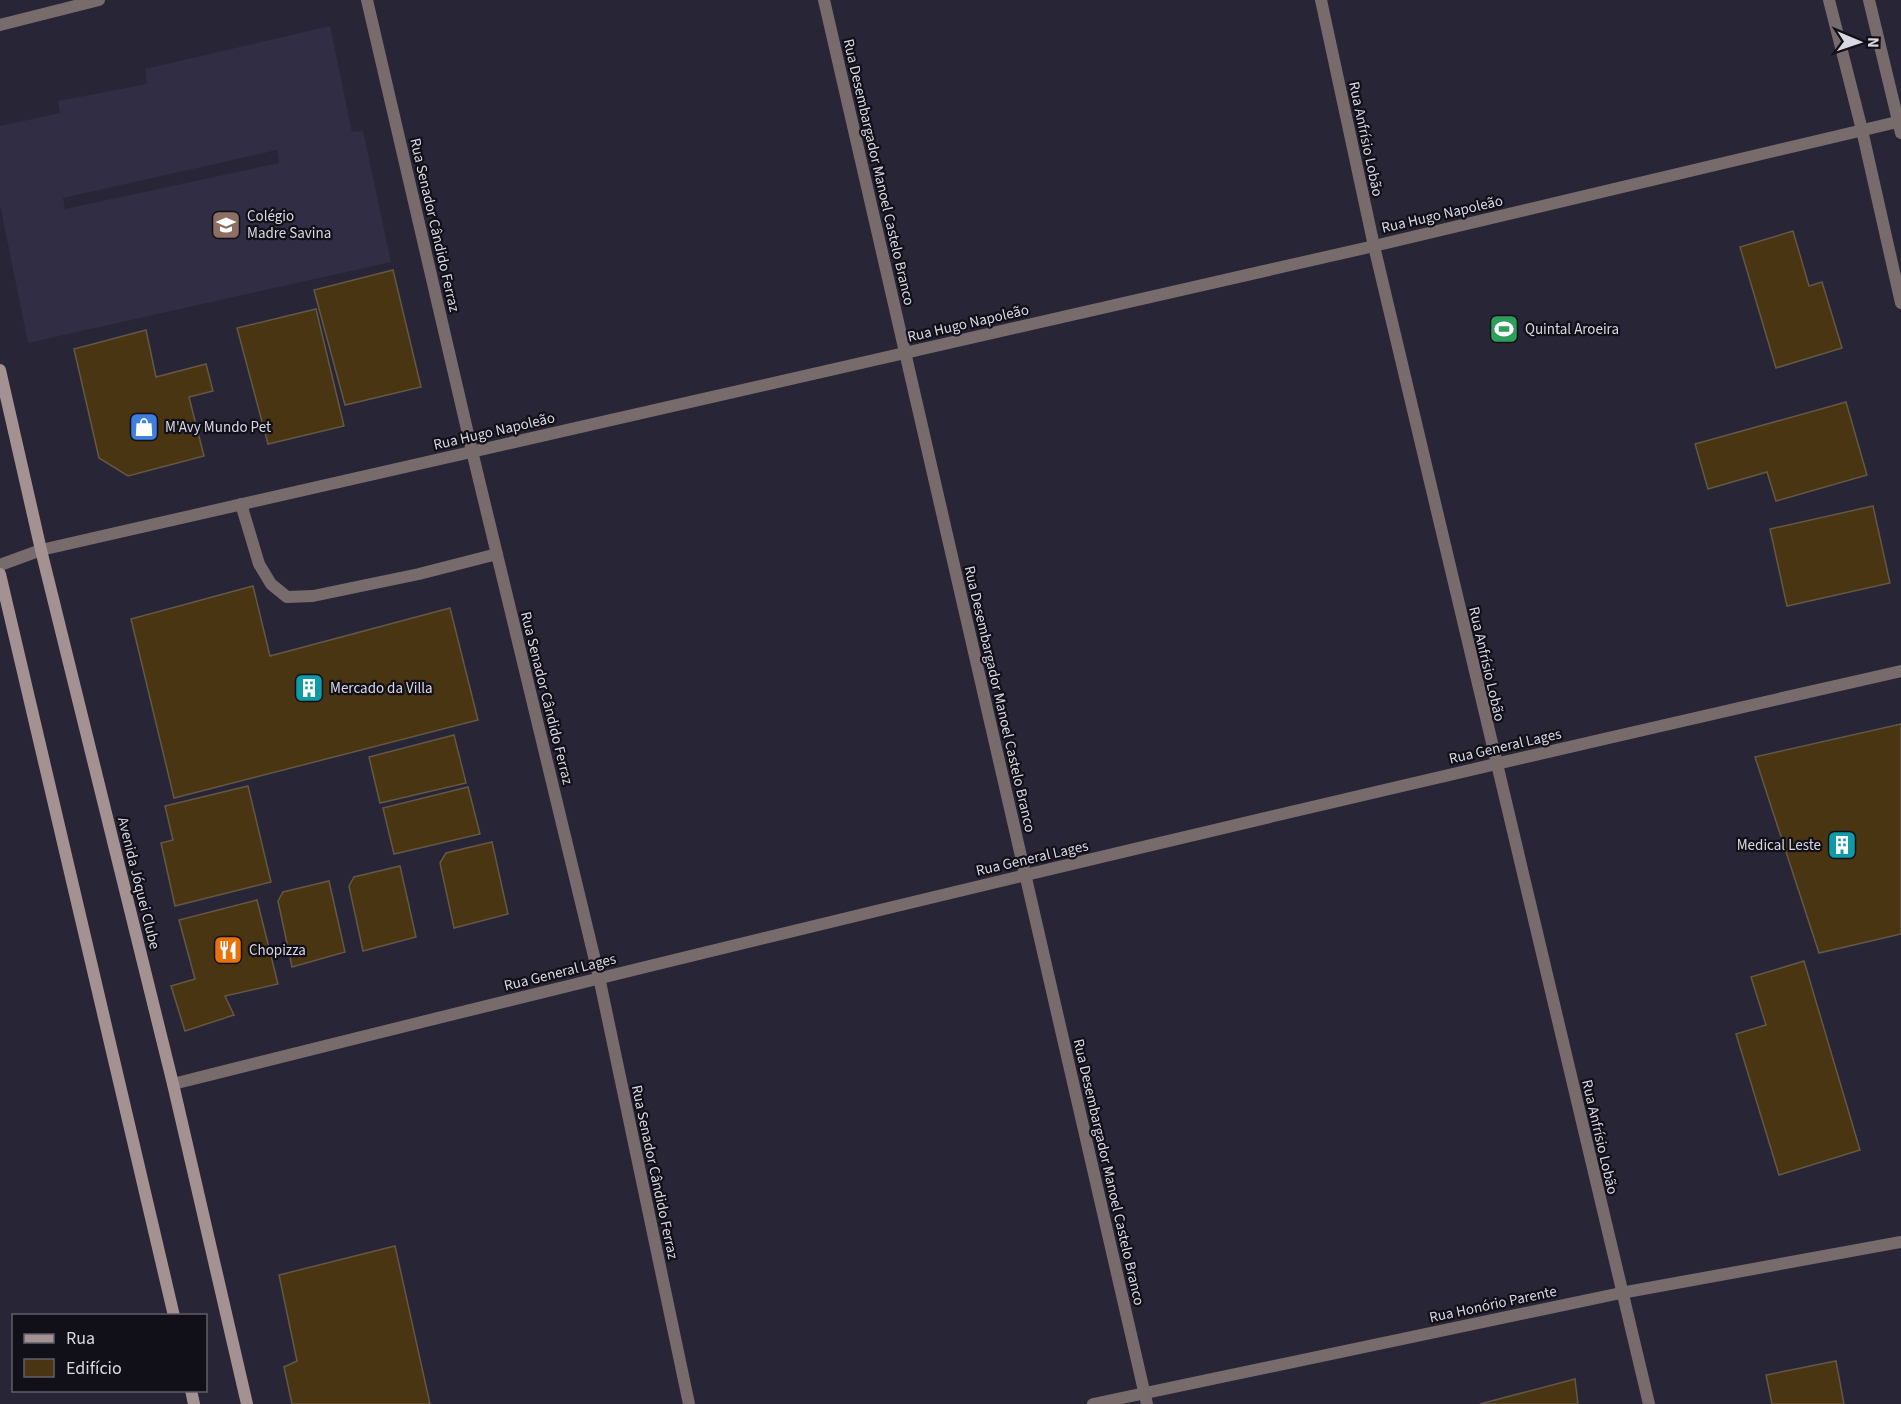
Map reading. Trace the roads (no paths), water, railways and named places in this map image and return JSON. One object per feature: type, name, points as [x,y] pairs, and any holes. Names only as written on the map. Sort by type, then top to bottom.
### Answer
[{"type":"main road","name":"Avenida Jóquei Clube","points":[[0,370],[41,550],[173,1084],[247,1404]]},
{"type":"main road","points":[[0,574],[174,1314]]},
{"type":"street","points":[[0,25],[99,0]]},
{"type":"street","name":"Rua Senador Cândido Ferraz","points":[[367,0],[472,451],[599,977],[689,1404]]},
{"type":"street","name":"Rua Desembargador Manoel Castelo Branco","points":[[824,0],[1145,1398]]},
{"type":"street","name":"Rua Anfrísio Lobão","points":[[1321,0],[1374,246],[1649,1404]]},
{"type":"street","points":[[1829,0],[1862,130],[1901,303]]},
{"type":"street","points":[[1869,0],[1900,125]]},
{"type":"street","name":"Rua Hugo Napoleão","points":[[0,565],[41,550],[1374,246],[1862,130],[1900,125]]},
{"type":"street","points":[[242,504],[259,564],[271,584],[286,597],[324,594],[419,574],[497,554]]},
{"type":"street","name":"Rua General Lages","points":[[173,1084],[599,977],[1495,763],[1901,671]]},
{"type":"street","name":"Rua Honório Parente","points":[[1093,1404],[1145,1398],[1622,1293],[1901,1242]]},
{"type":"place","name":"Colégio Madre Savina","points":[[226,225]]},
{"type":"place","name":"Quintal Aroeira","points":[[1504,329]]},
{"type":"place","name":"M'Avy Mundo Pet","points":[[144,427]]},
{"type":"place","name":"Mercado da Villa","points":[[309,688]]},
{"type":"place","name":"Medical Leste","points":[[1842,845]]},
{"type":"place","name":"Chopizza","points":[[228,950]]}]
